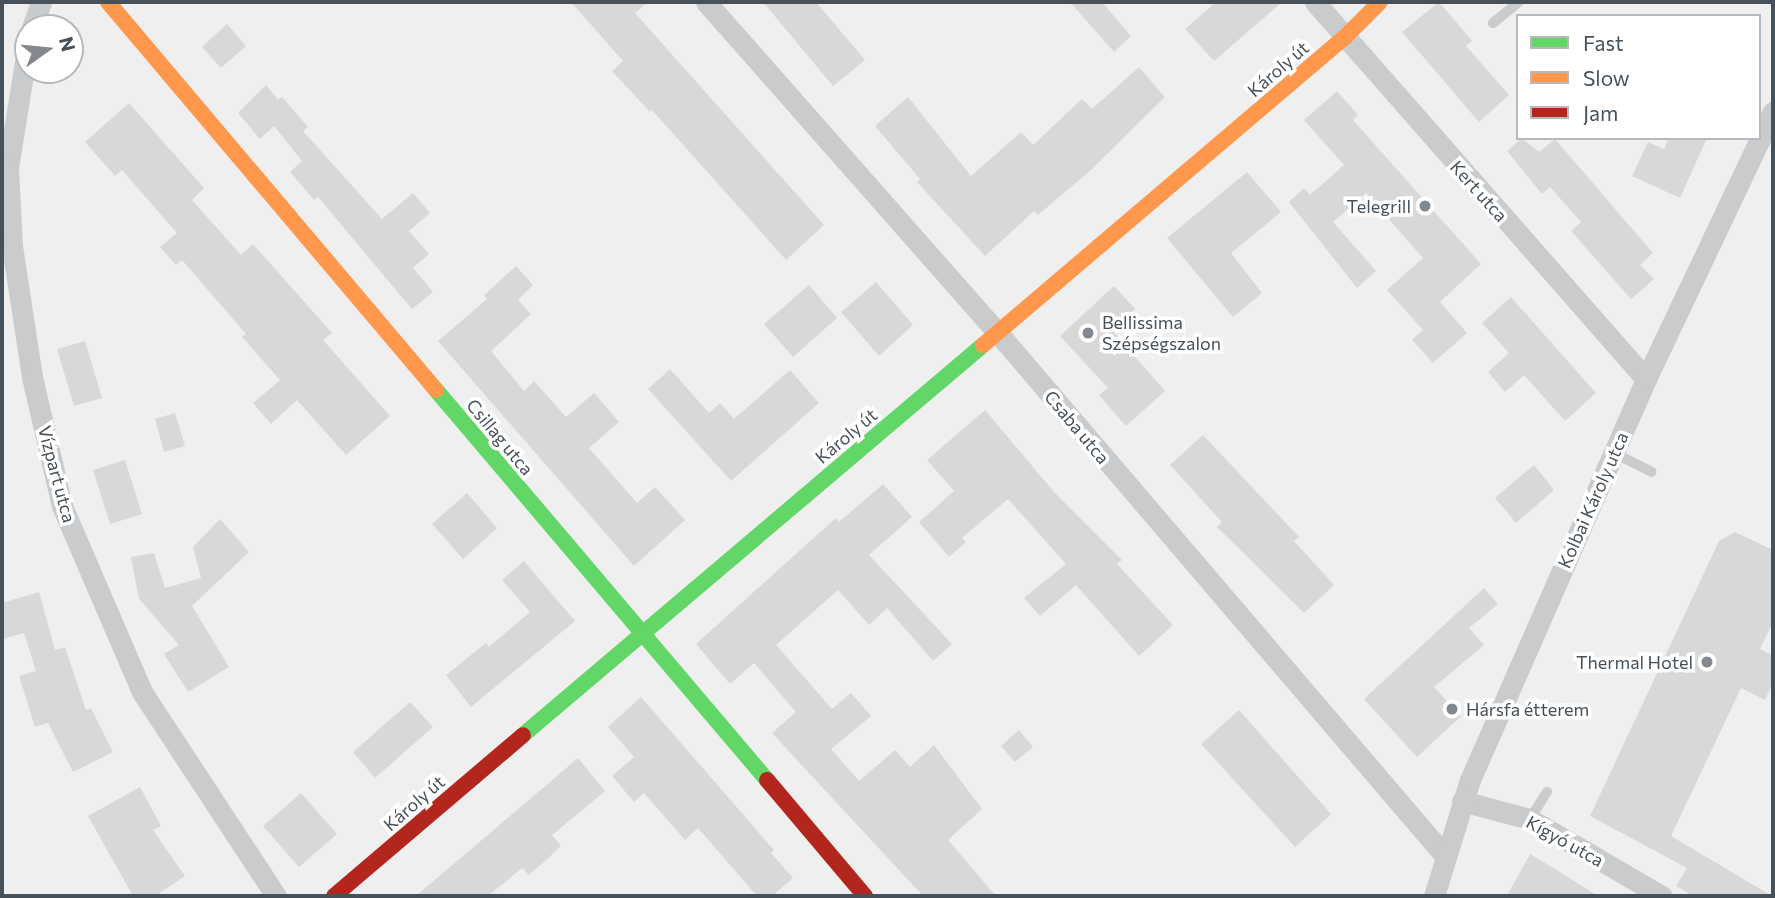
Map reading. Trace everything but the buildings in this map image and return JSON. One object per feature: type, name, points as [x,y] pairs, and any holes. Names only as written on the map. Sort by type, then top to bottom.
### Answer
[{"type":"street","name":"Csillag utca","points":[[108,2],[640,634],[865,896]]},
{"type":"street","name":"Csaba utca","points":[[706,2],[998,334],[1445,856]]},
{"type":"street","name":"Kert utca","points":[[1315,2],[1646,379]]},
{"type":"street","name":"Károly út","points":[[334,896],[640,634],[998,334],[1345,37],[1380,2]]},
{"type":"street","name":"Vízpart utca","points":[[21,84],[8,168],[12,246],[32,377],[62,506],[142,692],[276,896]]},
{"type":"street","name":"Kolbai Károly utca","points":[[1761,139],[1773,114]]},
{"type":"street","name":"Kolbai Károly utca","points":[[1434,896],[1462,800],[1646,379],[1761,140]]},
{"type":"street","name":"Kígyó utca","points":[[1462,800],[1530,819],[1662,896]]},
{"type":"lane","points":[[1493,23],[1519,2]]},
{"type":"lane","points":[[1614,453],[1652,472]]},
{"type":"lane","points":[[1530,819],[1546,792]]},
{"type":"traffic: fast","points":[[523,735],[983,345]]},
{"type":"traffic: fast","points":[[436,390],[767,780]]},
{"type":"traffic: slow","points":[[108,2],[436,390]]},
{"type":"traffic: slow","points":[[983,345],[1345,37],[1380,2]]},
{"type":"traffic: jam","points":[[334,896],[523,735]]},
{"type":"traffic: jam","points":[[767,780],[865,896]]},
{"type":"place","name":"Telegrill","points":[[1425,206]]},
{"type":"place","name":"Bellissima Szépségszalon","points":[[1088,333]]},
{"type":"place","name":"Thermal Hotel","points":[[1707,662]]},
{"type":"place","name":"Hársfa étterem","points":[[1452,709]]}]
